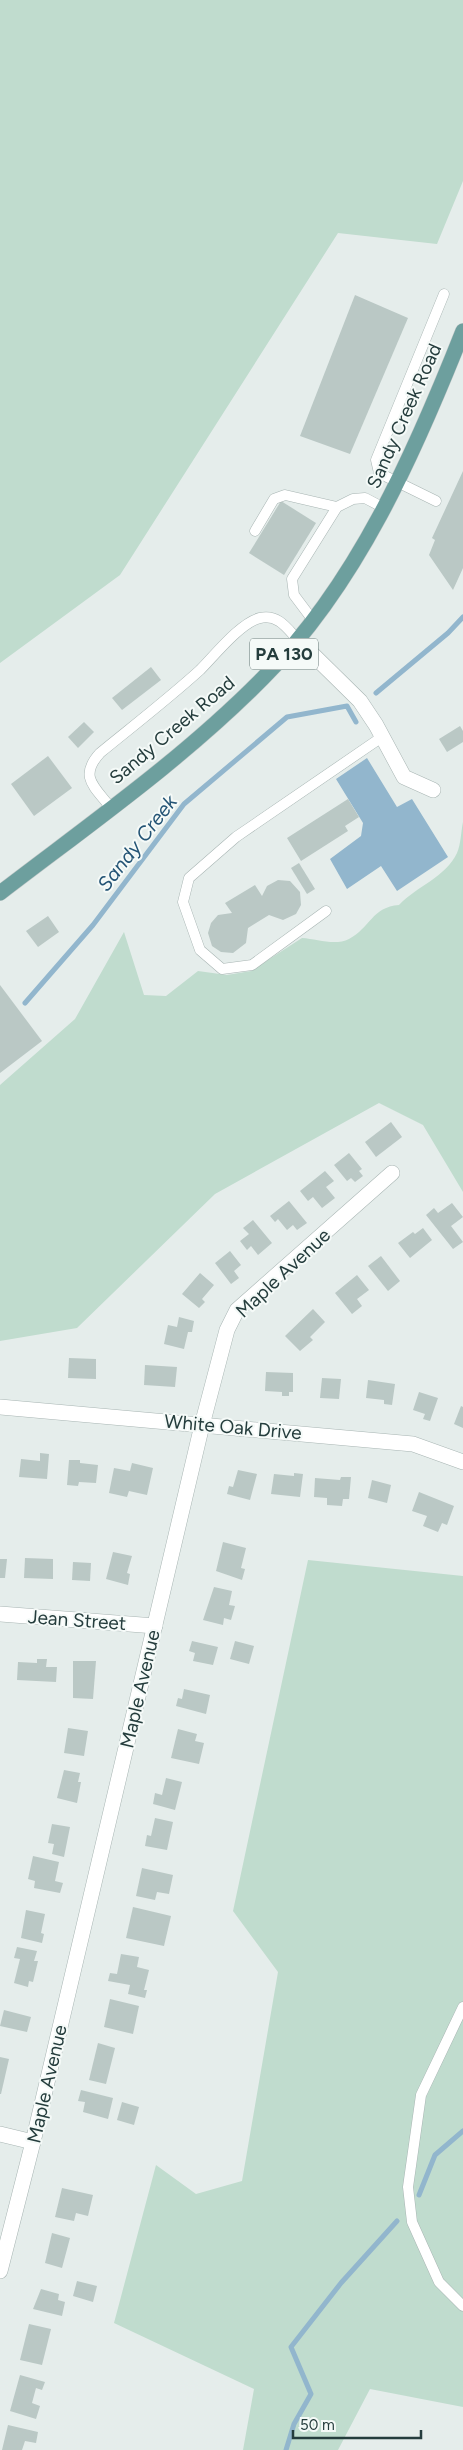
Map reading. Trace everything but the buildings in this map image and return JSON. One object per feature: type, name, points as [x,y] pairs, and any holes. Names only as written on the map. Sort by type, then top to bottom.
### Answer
[{"type":"main road","name":"Sandy Creek Road","points":[[0,893],[176,758],[264,678],[298,639],[345,574],[384,508],[418,440],[463,331]]},
{"type":"street","points":[[298,639],[360,701],[404,777],[433,790]]},
{"type":"street","name":"Maple Avenue","points":[[0,2272],[33,2142],[202,1425],[228,1330],[237,1310],[392,1173]]},
{"type":"street","name":"White Oak Drive","points":[[0,1407],[413,1444],[463,1462]]},
{"type":"street","name":"Jean Street","points":[[0,1614],[154,1626]]},
{"type":"street","points":[[0,2134],[33,2142]]},
{"type":"lane","points":[[436,502],[379,473],[376,460],[444,294]]},
{"type":"lane","points":[[255,531],[274,499],[285,495],[337,507]]},
{"type":"lane","points":[[312,619],[294,594],[292,579],[337,507],[353,499],[365,498],[384,508]]},
{"type":"lane","points":[[111,808],[89,779],[88,771],[91,763],[100,753],[199,670],[247,624],[260,618],[274,618],[283,623],[298,639]]},
{"type":"lane","points":[[326,911],[252,965],[222,969],[200,950],[183,902],[189,878],[236,837],[382,737]]},
{"type":"lane","points":[[463,2007],[421,2095],[408,2187],[412,2222],[439,2282],[463,2306]]},
{"type":"green space","points":[[0,0],[463,0],[463,181],[437,244],[338,233],[120,575],[0,663]]},
{"type":"green space","points":[[463,822],[463,1192],[423,1125],[379,1103],[215,1194],[77,1328],[0,1341],[0,1085],[75,1019],[124,932],[144,995],[166,996],[198,971],[227,975],[251,971],[302,938],[332,942],[344,941],[356,934],[377,914],[390,907],[399,905],[446,869],[457,853]]},
{"type":"green space","points":[[308,1560],[463,1576],[463,2407],[370,2389],[338,2450],[243,2450],[254,2389],[114,2323],[156,2165],[196,2194],[242,2181],[278,1972],[233,1911]]},
{"type":"water","points":[[367,758],[397,807],[412,799],[448,857],[397,891],[381,866],[347,889],[330,859],[361,836],[363,823],[336,779]]},
{"type":"waterway","name":"Sandy Creek","points":[[376,693],[448,633],[463,617]]},
{"type":"waterway","name":"Sandy Creek","points":[[25,1003],[93,925],[184,804],[287,717],[347,706],[356,722]]},
{"type":"waterway","points":[[419,2195],[435,2155],[463,2131]]},
{"type":"waterway","points":[[286,2450],[294,2424],[311,2394],[291,2347],[341,2283],[397,2221]]}]
